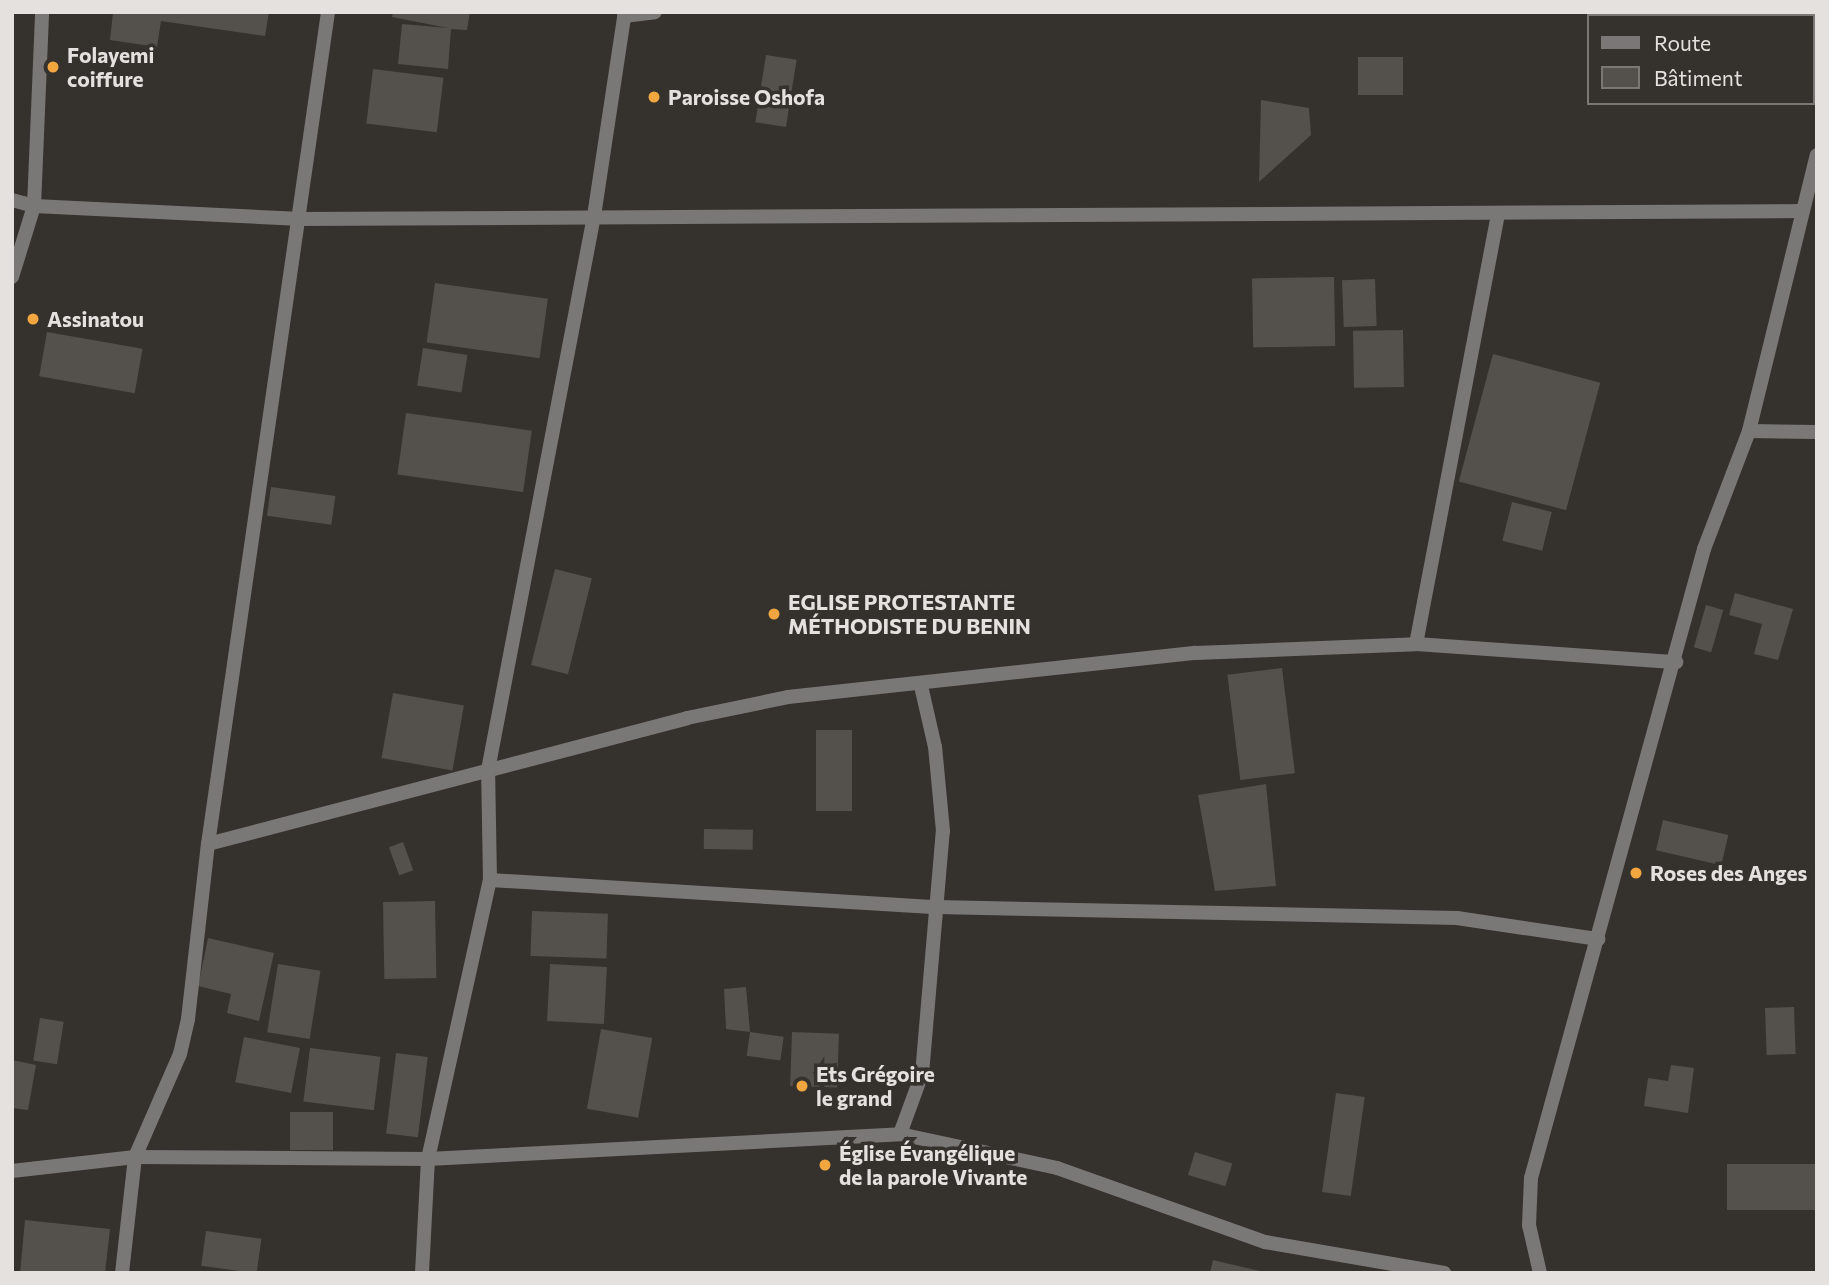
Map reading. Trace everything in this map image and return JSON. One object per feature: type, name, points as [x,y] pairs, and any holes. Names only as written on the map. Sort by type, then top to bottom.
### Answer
[{"type":"street","points":[[12,277],[34,206],[42,12]]},
{"type":"street","points":[[122,1273],[135,1157],[180,1054],[296,219],[328,12]]},
{"type":"street","points":[[422,1273],[428,1159],[490,880],[488,770],[594,216],[625,14],[655,12]]},
{"type":"street","points":[[1540,1273],[1529,1225],[1531,1178],[1676,662],[1704,549],[1749,431],[1801,211],[1817,155]]},
{"type":"street","points":[[12,200],[34,206],[296,219],[1801,211]]},
{"type":"street","points":[[1416,644],[1498,214]]},
{"type":"street","points":[[1749,431],[1817,432]]},
{"type":"street","points":[[208,844],[488,770],[788,697],[921,686],[1196,653],[1416,644],[1676,662]]},
{"type":"street","points":[[900,1134],[922,1074],[934,977],[936,906],[943,831],[935,747],[921,686]]},
{"type":"street","points":[[490,880],[936,906],[1457,918],[1598,939]]},
{"type":"street","points":[[12,1171],[135,1157],[428,1159],[900,1134],[1057,1168],[1265,1242],[1444,1273]]},
{"type":"building","points":[[113,12],[269,12],[265,36],[161,21],[157,47],[110,40]]},
{"type":"building","points":[[393,12],[470,12],[467,30],[451,29],[448,69],[398,64],[402,24],[448,28],[392,17]]},
{"type":"building","points":[[766,55],[797,60],[786,127],[755,122]]},
{"type":"building","points":[[1358,57],[1403,57],[1403,95],[1358,95]]},
{"type":"building","points":[[373,69],[443,78],[437,132],[366,124]]},
{"type":"building","points":[[1261,100],[1309,108],[1311,135],[1259,182]]},
{"type":"building","points":[[1334,277],[1335,346],[1253,347],[1252,278]]},
{"type":"building","points":[[1375,279],[1377,326],[1344,327],[1342,280]]},
{"type":"building","points":[[435,283],[548,299],[540,358],[427,342]]},
{"type":"building","points":[[1403,330],[1404,387],[1354,388],[1353,331]]},
{"type":"building","points":[[47,332],[143,349],[135,393],[39,376]]},
{"type":"building","points":[[423,348],[467,355],[462,393],[417,386]]},
{"type":"building","points":[[1493,354],[1600,383],[1566,510],[1459,482]]},
{"type":"building","points":[[406,413],[532,431],[523,492],[397,474]]},
{"type":"building","points":[[271,487],[335,496],[331,525],[267,516]]},
{"type":"building","points":[[1512,502],[1552,512],[1542,551],[1502,541]]},
{"type":"building","points":[[555,569],[592,578],[568,674],[531,665]]},
{"type":"building","points":[[1735,593],[1793,609],[1778,660],[1754,654],[1762,624],[1729,615]]},
{"type":"building","points":[[1706,605],[1723,610],[1711,652],[1694,647]]},
{"type":"building","points":[[1282,668],[1295,773],[1240,780],[1227,675]]},
{"type":"building","points":[[393,693],[464,706],[452,770],[382,758]]},
{"type":"building","points":[[816,730],[852,730],[852,811],[816,811]]},
{"type":"building","points":[[1266,784],[1276,886],[1215,891],[1198,795]]},
{"type":"building","points":[[1663,820],[1728,835],[1721,865],[1656,850]]},
{"type":"building","points":[[704,829],[753,830],[753,850],[704,849]]},
{"type":"building","points":[[403,842],[413,870],[399,875],[389,847]]},
{"type":"building","points":[[435,901],[436,978],[384,979],[383,902]]},
{"type":"building","points":[[532,911],[608,914],[606,959],[530,956]]},
{"type":"building","points":[[208,938],[274,953],[259,1021],[227,1013],[231,994],[198,986]]},
{"type":"building","points":[[278,964],[320,971],[310,1039],[267,1032]]},
{"type":"building","points":[[550,964],[607,967],[604,1024],[547,1021]]},
{"type":"building","points":[[746,987],[750,1032],[726,1029],[724,989]]},
{"type":"building","points":[[1794,1007],[1796,1054],[1767,1055],[1765,1008]]},
{"type":"building","points":[[40,1018],[64,1022],[57,1064],[33,1060]]},
{"type":"building","points":[[601,1029],[652,1038],[638,1118],[587,1109]]},
{"type":"building","points":[[750,1032],[784,1037],[780,1060],[747,1056]]},
{"type":"building","points":[[792,1032],[839,1034],[837,1088],[790,1086]]},
{"type":"building","points":[[244,1037],[300,1048],[291,1093],[235,1082]]},
{"type":"building","points":[[310,1048],[380,1057],[374,1110],[303,1102]]},
{"type":"building","points":[[396,1053],[428,1057],[418,1137],[386,1133]]},
{"type":"building","points":[[12,1060],[36,1065],[28,1110],[12,1108]]},
{"type":"building","points":[[1671,1065],[1694,1068],[1688,1113],[1644,1106],[1648,1078],[1668,1081]]},
{"type":"building","points":[[1336,1093],[1365,1097],[1351,1196],[1322,1192]]},
{"type":"building","points":[[290,1112],[333,1112],[333,1150],[290,1150]]},
{"type":"building","points":[[1195,1152],[1232,1163],[1225,1186],[1188,1175]]},
{"type":"building","points":[[1727,1164],[1817,1164],[1817,1210],[1727,1210]]},
{"type":"building","points":[[25,1220],[110,1229],[105,1273],[20,1273]]},
{"type":"building","points":[[206,1231],[261,1239],[257,1273],[201,1266]]},
{"type":"building","points":[[1213,1260],[1264,1272],[1264,1273],[1210,1273]]},
{"type":"place","name":"Folayemi coiffure","points":[[53,67]]},
{"type":"place","name":"Paroisse Oshofa","points":[[654,97]]},
{"type":"place","name":"Assinatou","points":[[33,319]]},
{"type":"place","name":"EGLISE PROTESTANTE MÉTHODISTE DU BENIN","points":[[774,614]]},
{"type":"place","name":"Roses des Anges","points":[[1636,873]]},
{"type":"place","name":"Ets Grégoire le grand","points":[[802,1086]]},
{"type":"place","name":"Église Évangélique de la parole Vivante","points":[[825,1165]]}]
